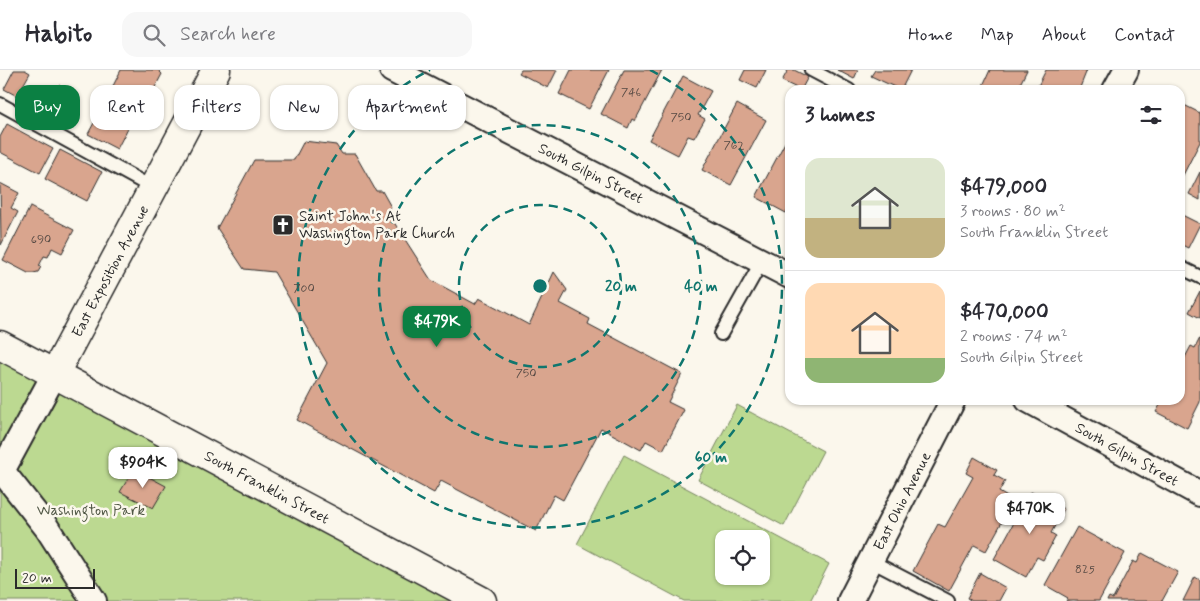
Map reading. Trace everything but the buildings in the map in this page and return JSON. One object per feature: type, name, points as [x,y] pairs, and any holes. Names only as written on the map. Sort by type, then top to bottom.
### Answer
[{"type":"street","name":"East Exposition Avenue","points":[[94,601],[46,528],[2,471],[216,70]]},
{"type":"street","name":"South Gilpin Street","points":[[392,70],[785,273]]},
{"type":"street","points":[[1118,85],[1126,70]]},
{"type":"street","name":"South Franklin Street","points":[[0,345],[482,601]]},
{"type":"street","name":"East Ohio Avenue","points":[[850,601],[951,405]]},
{"type":"street","name":"South Gilpin Street","points":[[1037,405],[1200,494]]},
{"type":"lane","points":[[812,70],[839,85]]},
{"type":"lane","points":[[0,104],[153,188]]},
{"type":"lane","points":[[721,334],[762,261]]},
{"type":"lane","points":[[1185,270],[1200,277]]},
{"type":"lane","points":[[871,561],[948,601]]},
{"type":"green space","name":"Washington Park","points":[[0,358],[458,601],[0,601]]},
{"type":"green space","points":[[737,405],[823,451],[784,526],[698,480]]},
{"type":"green space","points":[[624,455],[765,530],[715,530],[715,585],[770,585],[770,533],[829,564],[810,601],[684,601],[577,544]]},
{"type":"place","name":"Saint John's At Washington Park Church","points":[[283,225]]}]
